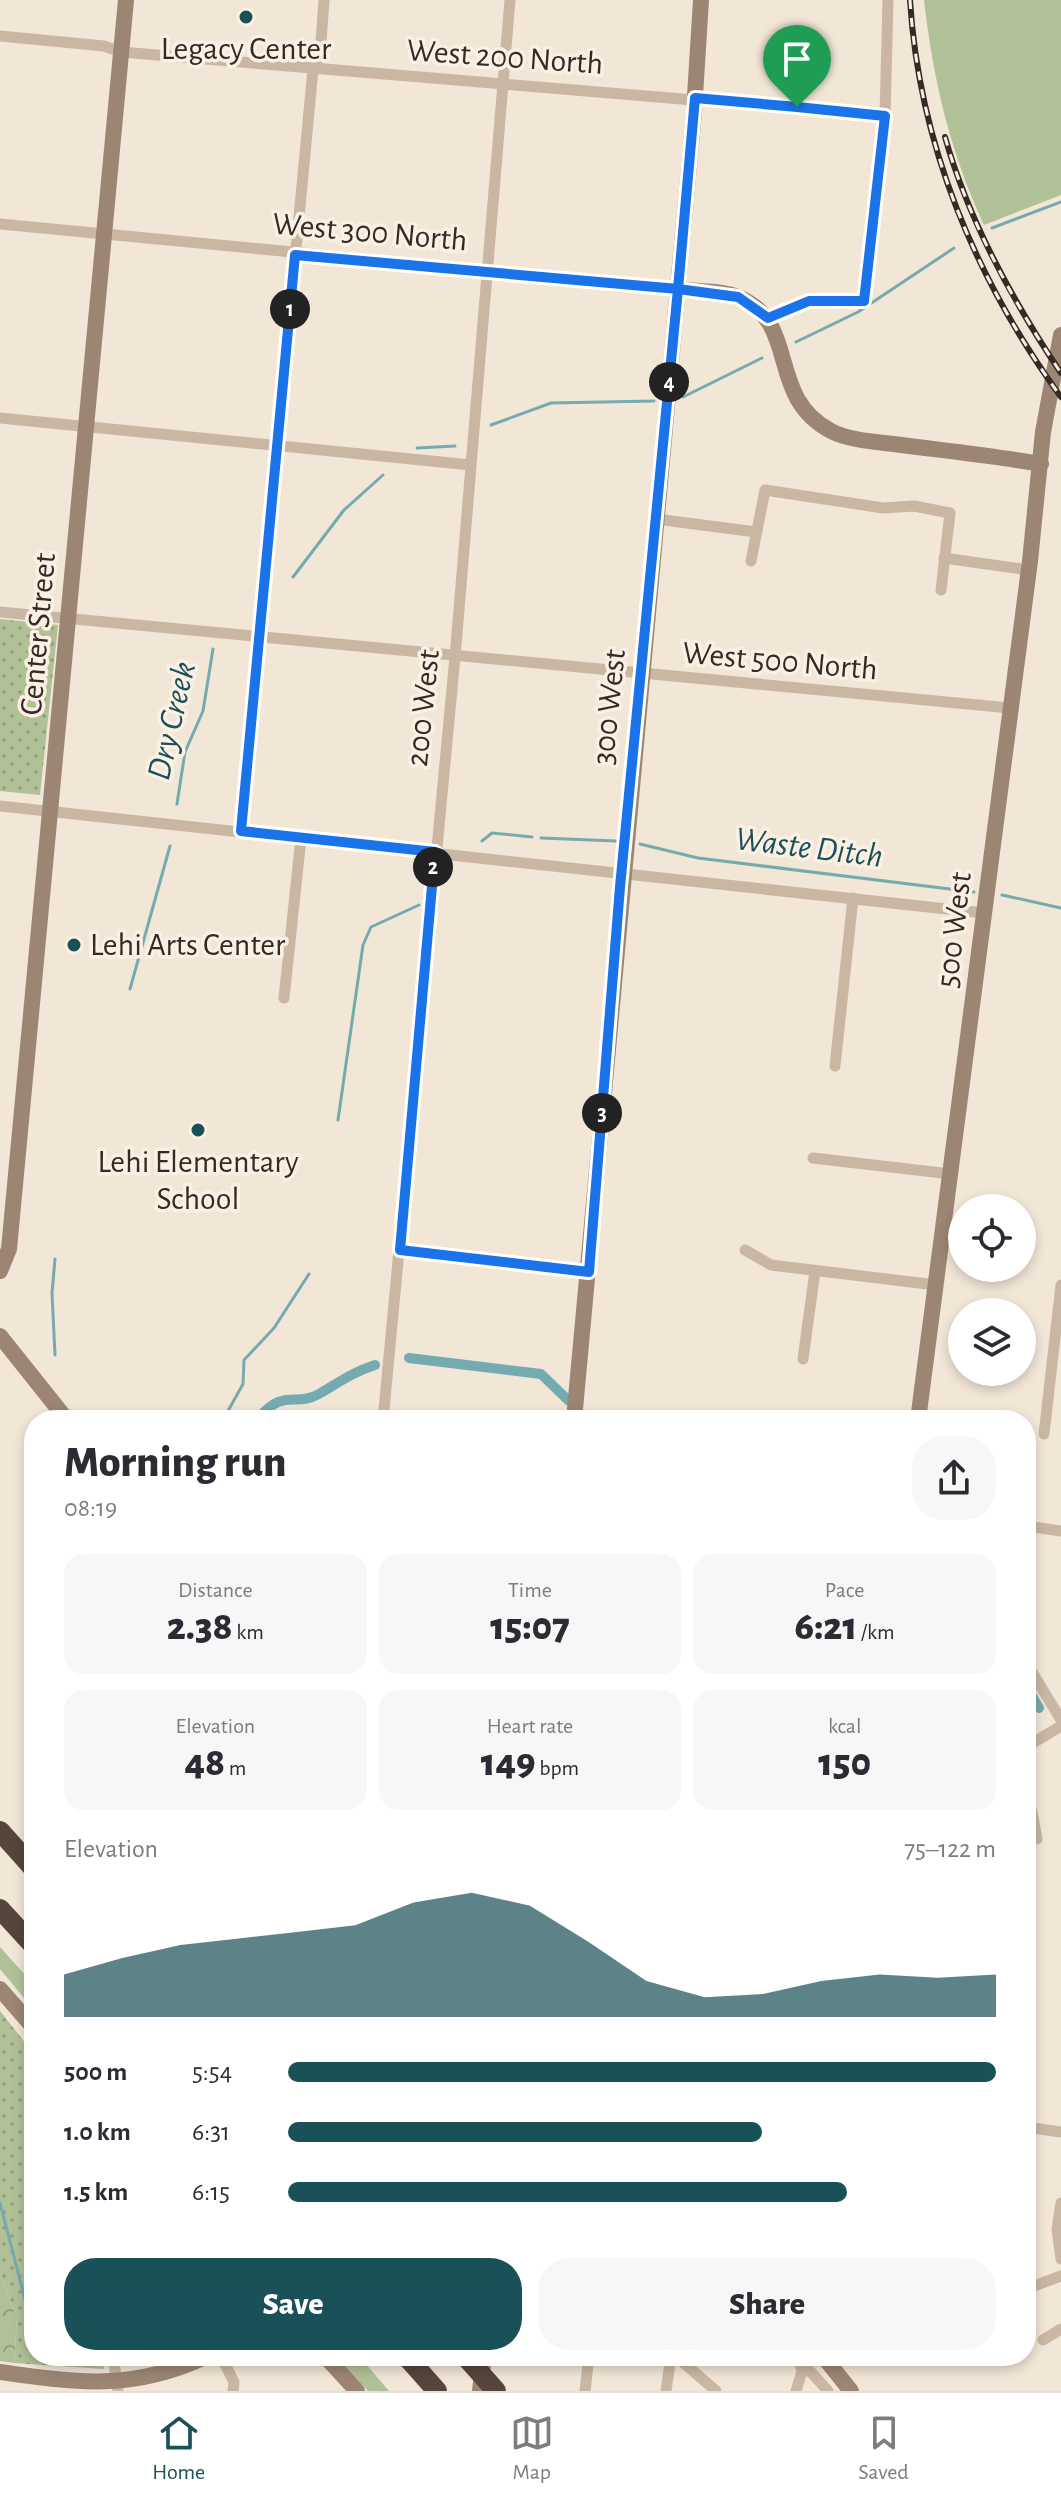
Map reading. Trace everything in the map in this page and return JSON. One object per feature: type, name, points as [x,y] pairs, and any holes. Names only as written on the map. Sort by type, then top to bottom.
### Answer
[{"type":"highway","points":[[0,1831],[24,1858]]},
{"type":"highway","points":[[0,1909],[24,1935]]},
{"type":"highway","points":[[415,2366],[432,2385]]},
{"type":"highway","points":[[474,2366],[496,2391]]},
{"type":"street","name":"Center Street","points":[[0,1271],[9,1249],[126,0]]},
{"type":"street","points":[[241,831],[313,69],[320,56],[324,0]]},
{"type":"street","name":"200 West","points":[[384,1410],[455,657],[510,0]]},
{"type":"street","name":"300 West","points":[[575,1410],[622,871],[678,289],[701,0]]},
{"type":"street","points":[[888,0],[885,116],[864,301],[809,301],[768,318],[780,343],[786,380],[801,408],[831,432],[873,441],[1042,455]]},
{"type":"street","name":"West 200 North","points":[[0,36],[104,46],[121,52],[885,116]]},
{"type":"street","name":"West 300 North","points":[[0,224],[295,255],[678,289],[738,297],[768,318]]},
{"type":"street","name":"500 West","points":[[919,1410],[1042,455],[1061,335]]},
{"type":"street","name":"500 West","points":[[1042,455],[1061,366]]},
{"type":"street","points":[[0,418],[471,465]]},
{"type":"street","points":[[751,561],[762,492],[883,508],[914,506],[950,513],[941,590]]},
{"type":"street","points":[[656,519],[756,532]]},
{"type":"street","points":[[944,558],[1029,570]]},
{"type":"street","name":"West 500 North","points":[[0,612],[1010,708]]},
{"type":"street","points":[[0,806],[622,871],[984,913]]},
{"type":"street","points":[[284,998],[301,838]]},
{"type":"street","points":[[835,1066],[853,898]]},
{"type":"street","points":[[813,1158],[951,1174]]},
{"type":"street","points":[[400,1250],[589,1272]]},
{"type":"street","points":[[745,1250],[771,1265],[936,1285]]},
{"type":"street","points":[[803,1359],[815,1271]]},
{"type":"street","points":[[1044,1434],[1061,1285]]},
{"type":"street","points":[[0,1336],[59,1410]]},
{"type":"street","points":[[1036,1527],[1061,1531]]},
{"type":"street","points":[[1036,1679],[1061,1723],[1036,1740]]},
{"type":"street","points":[[1036,1834],[1037,1839]]},
{"type":"street","points":[[0,1989],[24,2017]]},
{"type":"street","points":[[1036,2128],[1061,2132]]},
{"type":"street","points":[[1061,2203],[1057,2229],[1061,2259]]},
{"type":"street","points":[[1036,2285],[1061,2276]]},
{"type":"street","points":[[1043,2340],[1061,2329]]},
{"type":"street","points":[[115,2366],[118,2387]]},
{"type":"street","points":[[0,2372],[118,2387],[183,2366]]},
{"type":"street","points":[[226,2366],[234,2382],[233,2391]]},
{"type":"street","points":[[334,2366],[357,2391]]},
{"type":"street","points":[[480,2391],[483,2366]]},
{"type":"street","points":[[585,2391],[588,2366]]},
{"type":"street","points":[[666,2391],[672,2366]]},
{"type":"street","points":[[686,2366],[716,2391]]},
{"type":"street","points":[[796,2391],[801,2366]]},
{"type":"street","points":[[831,2366],[851,2391]]},
{"type":"street","points":[[802,2371],[810,2371],[828,2391]]},
{"type":"green space","points":[[924,0],[1061,0],[1061,195],[984,225],[952,143],[932,58]]},
{"type":"green space","points":[[0,619],[58,625],[40,795],[0,791]]},
{"type":"green space","points":[[0,1947],[24,1974],[24,1998],[0,1969]]},
{"type":"green space","points":[[0,2011],[24,2041],[24,2364],[14,2363],[17,2319],[0,2273]]},
{"type":"green space","points":[[0,2273],[17,2319],[14,2363],[0,2361]]},
{"type":"green space","points":[[59,2366],[104,2366],[104,2369]]},
{"type":"green space","points":[[345,2366],[368,2366],[389,2391],[368,2391]]},
{"type":"waterway","name":"Dry Creek","points":[[992,228],[1061,202]]},
{"type":"waterway","name":"Dry Creek","points":[[796,342],[858,312],[954,248]]},
{"type":"waterway","name":"Dry Creek","points":[[683,397],[762,358]]},
{"type":"waterway","name":"Dry Creek","points":[[491,425],[551,403],[654,401]]},
{"type":"waterway","name":"Dry Creek","points":[[417,448],[455,446]]},
{"type":"waterway","name":"Dry Creek","points":[[293,577],[344,510],[383,475]]},
{"type":"waterway","name":"Dry Creek","points":[[177,804],[185,752],[203,711],[213,649]]},
{"type":"waterway","name":"Waste Ditch","points":[[482,841],[492,833],[532,837]]},
{"type":"waterway","name":"Waste Ditch","points":[[541,838],[616,841]]},
{"type":"waterway","name":"Waste Ditch","points":[[640,844],[698,858],[974,892]]},
{"type":"waterway","name":"Dry Creek","points":[[130,989],[170,846]]},
{"type":"waterway","name":"Waste Ditch","points":[[1002,895],[1061,908]]},
{"type":"waterway","name":"Waste Ditch","points":[[338,1120],[363,945],[371,927],[419,905]]},
{"type":"waterway","name":"Dry Creek","points":[[55,1259],[52,1293],[55,1355]]},
{"type":"waterway","name":"Waste Ditch","points":[[229,1410],[243,1384],[244,1360],[274,1328],[309,1274]]},
{"type":"waterway","points":[[409,1358],[541,1374],[569,1401]]},
{"type":"waterway","points":[[267,1410],[282,1401],[310,1398],[375,1365]]},
{"type":"waterway","points":[[1036,1703],[1039,1708]]},
{"type":"waterway","name":"Dry Creek","points":[[0,2203],[24,2295]]},
{"type":"railway","points":[[910,0],[925,107],[957,209],[1003,306],[1061,397]]},
{"type":"railway","points":[[945,137],[979,230],[1026,317],[1061,373]]},
{"type":"place","name":"Legacy Center","points":[[246,17]]},
{"type":"place","name":"Lehi Arts Center","points":[[74,945]]},
{"type":"place","name":"Lehi Elementary School","points":[[198,1130]]},
{"type":"route","points":[[797,107],[695,98],[678,289],[295,255],[241,831],[435,852],[400,1250],[589,1272],[620,887],[678,289],[738,297],[768,318],[809,301],[864,301],[885,116],[797,107]]}]
